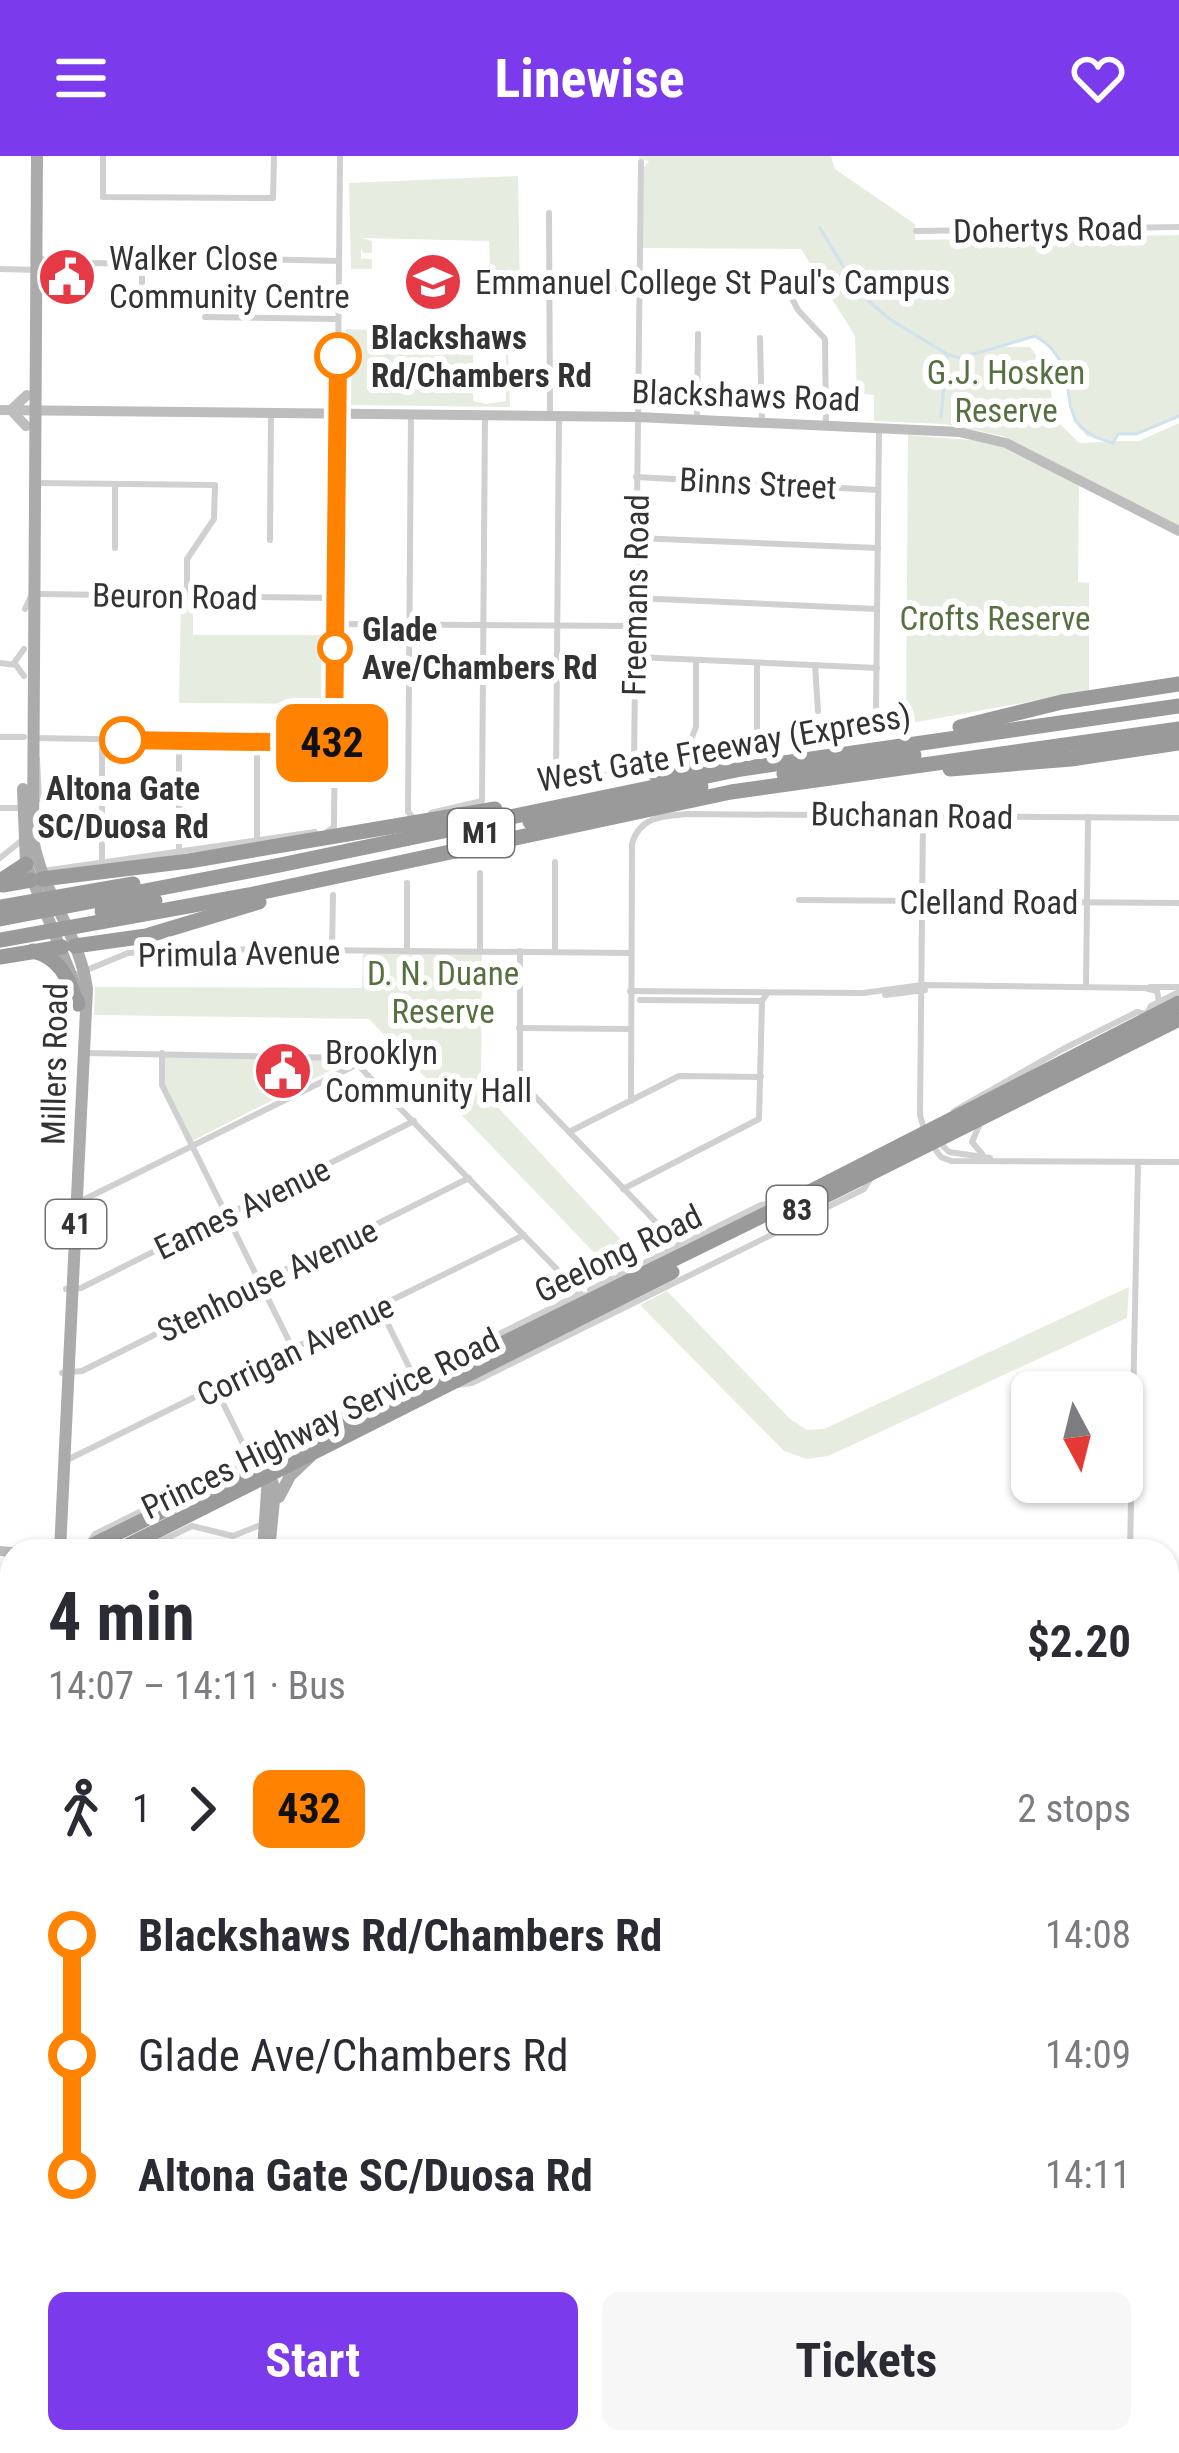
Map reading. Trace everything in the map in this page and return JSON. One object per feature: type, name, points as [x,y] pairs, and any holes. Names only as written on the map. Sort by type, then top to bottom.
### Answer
[{"type":"highway","points":[[960,727],[1063,702],[1179,684]]},
{"type":"highway","name":"M1","points":[[73,911],[238,864],[489,805],[727,761],[1179,697]]},
{"type":"highway","name":"West Gate Freeway (Express)","points":[[73,911],[741,769],[1179,706]]},
{"type":"highway","name":"West Gate Freeway (Express)","points":[[0,919],[73,911],[728,782],[1179,719]]},
{"type":"highway","name":"M1","points":[[73,911],[375,866],[761,788],[1179,729]]},
{"type":"highway","points":[[761,788],[1071,759],[1179,743]]},
{"type":"highway","points":[[0,883],[35,868],[189,861],[489,805]]},
{"type":"highway","points":[[33,951],[74,964],[114,940],[161,932],[375,866]]},
{"type":"highway","name":"M1","points":[[0,908],[31,918]]},
{"type":"highway","name":"M1","points":[[0,940],[31,918]]},
{"type":"highway","name":"West Gate Freeway (Express)","points":[[0,928],[31,918]]},
{"type":"highway","points":[[0,957],[33,951],[74,964]]},
{"type":"highway","points":[[74,964],[78,1004]]},
{"type":"highway","name":"Geelong Road","points":[[141,1539],[311,1456],[422,1384],[448,1384],[934,1135],[1150,1013],[1179,1003]]},
{"type":"highway","name":"Geelong Road","points":[[110,1539],[236,1472],[422,1384],[591,1293],[867,1169],[895,1149],[983,1119],[1179,1019]]},
{"type":"highway","points":[[236,1472],[269,1476],[278,1462],[358,1420],[372,1407]]},
{"type":"highway","points":[[125,1539],[155,1532]]},
{"type":"main road","name":"Millers Road","points":[[33,156],[37,265],[26,406],[34,483],[23,838],[74,964],[81,1053]]},
{"type":"main road","name":"Blackshaws Road","points":[[26,406],[637,417],[988,437],[1179,531]]},
{"type":"main road","points":[[26,406],[30,426]]},
{"type":"main road","name":"Millers Road","points":[[30,426],[24,676],[35,868]]},
{"type":"main road","name":"Millers Road","points":[[58,1525],[81,1053],[78,1004]]},
{"type":"main road","name":"Millers Road","points":[[56,1539],[66,1374]]},
{"type":"main road","points":[[270,1507],[311,1456]]},
{"type":"main road","points":[[267,1539],[274,1485],[269,1476]]},
{"type":"main road","points":[[247,1488],[260,1494],[270,1507]]},
{"type":"main road","points":[[58,1525],[71,1539]]},
{"type":"street","points":[[104,156],[103,196],[273,198],[274,156]]},
{"type":"street","points":[[11,852],[35,868],[75,866],[328,831],[334,826],[340,156]]},
{"type":"street","name":"Freemans Road","points":[[558,626],[557,784],[632,768],[641,162]]},
{"type":"street","points":[[549,212],[558,626]]},
{"type":"street","name":"Dohertys Road","points":[[916,231],[1179,226]]},
{"type":"street","points":[[205,258],[339,260]]},
{"type":"street","points":[[0,268],[138,264],[142,295]]},
{"type":"street","points":[[639,275],[769,280],[786,287],[797,310],[826,339],[826,426]]},
{"type":"street","points":[[550,288],[638,289]]},
{"type":"street","points":[[205,316],[338,319]]},
{"type":"street","points":[[698,334],[698,420]]},
{"type":"street","points":[[760,338],[762,423]]},
{"type":"street","points":[[270,540],[271,412]]},
{"type":"street","points":[[411,415],[410,815],[489,805],[483,625],[485,415]]},
{"type":"street","points":[[876,710],[879,428]]},
{"type":"street","name":"Binns Street","points":[[636,477],[879,490]]},
{"type":"street","points":[[34,483],[214,484],[214,519],[187,559],[187,596]]},
{"type":"street","points":[[115,484],[115,548]]},
{"type":"street","points":[[636,538],[878,548]]},
{"type":"street","points":[[25,610],[32,594]]},
{"type":"street","name":"Beuron Road","points":[[32,594],[336,598]]},
{"type":"street","points":[[635,598],[877,609]]},
{"type":"street","points":[[335,623],[635,626]]},
{"type":"street","points":[[10,664],[20,659],[24,649]]},
{"type":"street","points":[[635,657],[877,668]]},
{"type":"street","points":[[692,737],[697,727],[696,660]]},
{"type":"street","points":[[757,728],[758,663]]},
{"type":"street","points":[[0,664],[18,666],[24,676]]},
{"type":"street","points":[[814,665],[818,711]]},
{"type":"street","points":[[0,736],[29,742],[334,743]]},
{"type":"street","points":[[102,740],[102,862]]},
{"type":"street","points":[[179,741],[179,850]]},
{"type":"street","points":[[256,840],[257,742]]},
{"type":"street","points":[[0,808],[23,808]]},
{"type":"street","name":"Buchanan Road","points":[[631,952],[632,844],[646,821],[686,814],[1179,818]]},
{"type":"street","points":[[895,1149],[914,1128],[920,1109],[923,815]]},
{"type":"street","points":[[1086,988],[1088,817]]},
{"type":"street","points":[[0,858],[23,838]]},
{"type":"street","points":[[555,862],[555,952]]},
{"type":"street","points":[[480,873],[480,951]]},
{"type":"street","points":[[406,950],[407,884]]},
{"type":"street","points":[[332,950],[333,895]]},
{"type":"street","name":"Clelland Road","points":[[799,900],[1179,903]]},
{"type":"street","name":"Primula Avenue","points":[[74,964],[142,951],[631,952]]},
{"type":"street","points":[[520,952],[520,1081],[679,1246]]},
{"type":"street","points":[[631,952],[631,1100]]},
{"type":"street","points":[[894,995],[932,986],[1179,990]]},
{"type":"street","points":[[863,993],[922,988]]},
{"type":"street","points":[[1134,988],[1156,991],[1150,1013]]},
{"type":"street","points":[[1150,1013],[1179,990]]},
{"type":"street","points":[[630,991],[761,1001],[769,993]]},
{"type":"street","points":[[623,1189],[760,1119],[761,1001],[754,993]]},
{"type":"street","points":[[640,1000],[863,993],[914,998],[922,1014]]},
{"type":"street","points":[[520,1028],[629,1029]]},
{"type":"street","points":[[81,1053],[340,1055],[358,1064],[524,1234],[591,1293]]},
{"type":"street","points":[[162,1053],[162,1085],[293,1351]]},
{"type":"street","points":[[74,1203],[358,1064]]},
{"type":"street","points":[[569,1132],[681,1076],[761,1077]]},
{"type":"street","points":[[920,1109],[934,1135],[952,1153],[1003,1160],[1179,1162]]},
{"type":"street","points":[[983,1119],[973,1145],[980,1153],[1003,1160]]},
{"type":"street","name":"Eames Avenue","points":[[70,1289],[227,1216],[414,1120]]},
{"type":"street","points":[[1130,1539],[1138,1162]]},
{"type":"street","name":"Stenhouse Avenue","points":[[66,1374],[82,1371],[469,1178]]},
{"type":"street","name":"Princes Highway Service Road","points":[[93,1539],[250,1457],[422,1384],[499,1335],[761,1205],[790,1202]]},
{"type":"street","name":"Corrigan Avenue","points":[[64,1461],[524,1234]]},
{"type":"street","name":"Princes Highway Service Road","points":[[591,1293],[620,1275]]},
{"type":"street","points":[[380,1308],[422,1384]]},
{"type":"street","points":[[488,1349],[499,1335]]},
{"type":"street","points":[[217,1389],[250,1457]]},
{"type":"street","points":[[165,1539],[192,1526],[233,1536],[268,1524]]},
{"type":"green space","name":"G.J. Hosken Reserve","points":[[831,156],[835,169],[915,224],[915,240],[1179,235],[1179,416],[1136,434],[1119,434],[1116,441],[1139,441],[1179,423],[1179,526],[1003,436],[944,424],[874,421],[874,395],[857,393],[855,336],[801,249],[641,248],[642,170],[649,161],[639,159]],"holes":[[[1034,336],[1046,343],[1068,376],[1073,421],[1087,436],[1105,442],[1079,443],[1054,418],[1049,373],[1030,347],[1005,347]]]},
{"type":"green space","points":[[518,176],[520,292],[491,292],[489,241],[362,238],[372,241],[372,253],[363,253],[361,248],[361,259],[372,259],[372,269],[351,269],[349,183]]},
{"type":"green space","points":[[346,329],[499,335],[508,353],[510,407],[351,405],[345,399]],"holes":[[[473,352],[506,352],[506,401],[473,401]]]},
{"type":"green space","name":"Crofts Reserve","points":[[908,435],[993,442],[1079,485],[1078,582],[1089,583],[1089,691],[906,724]]},
{"type":"green space","points":[[181,598],[193,599],[193,635],[330,635],[329,704],[179,703]]},
{"type":"green space","name":"D. N. Duane Reserve","points":[[363,953],[482,953],[481,1089],[638,1258],[612,1271],[369,1019],[94,1015],[95,987],[362,988]]},
{"type":"green space","points":[[162,1057],[343,1059],[345,1063],[192,1141],[164,1084]]},
{"type":"green space","points":[[1129,1287],[1127,1318],[828,1456],[807,1459],[784,1451],[640,1305],[667,1291],[790,1419],[807,1430],[824,1429]]},
{"type":"waterway","points":[[820,228],[860,294],[891,320],[947,354],[960,358],[1035,336],[1053,350],[1062,365],[1071,410],[1091,434],[1113,443],[1118,434],[1136,434],[1179,416]]},
{"type":"waterway","points":[[941,417],[947,354]]},
{"type":"bus line","name":"432","points":[[123,740],[334,743],[338,356]]},
{"type":"place","name":"Walker Close Community Centre","points":[[67,277]]},
{"type":"place","name":"Emmanuel College St Paul's Campus","points":[[433,282]]},
{"type":"place","name":"Blackshaws Rd/Chambers Rd","points":[[338,356]]},
{"type":"place","name":"Glade Ave/Chambers Rd","points":[[335,648]]},
{"type":"place","name":"Altona Gate SC/Duosa Rd","points":[[123,740]]},
{"type":"place","name":"Brooklyn Community Hall","points":[[283,1071]]}]
